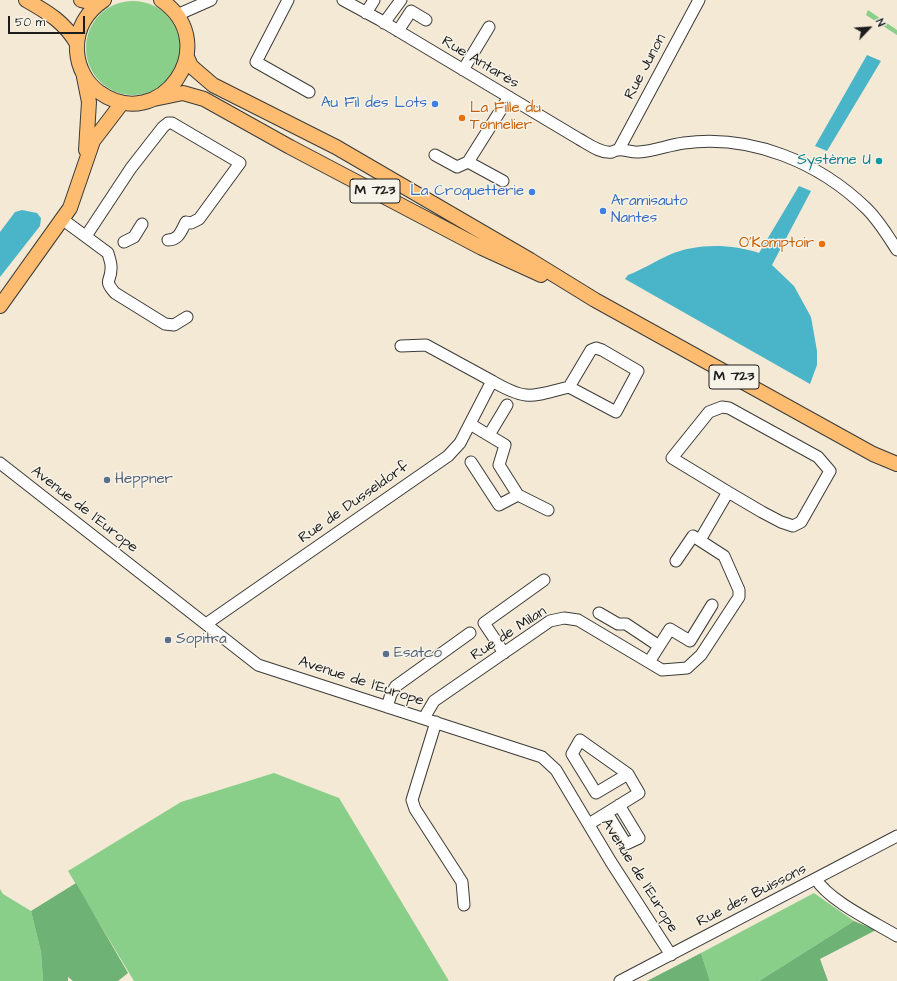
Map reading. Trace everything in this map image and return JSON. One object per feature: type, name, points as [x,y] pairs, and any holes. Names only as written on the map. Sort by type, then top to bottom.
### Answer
[{"type":"main road","points":[[26,0],[55,16],[70,32],[77,44]]},
{"type":"main road","points":[[81,0],[100,2]]},
{"type":"main road","points":[[83,73],[95,89],[104,95],[122,102],[133,103],[154,99],[166,92],[176,82],[183,70],[187,57],[186,35],[177,15],[161,0]]},
{"type":"main road","points":[[85,160],[88,102],[83,73],[78,59],[77,44],[83,22],[100,2]]},
{"type":"main road","name":"M 723","points":[[187,57],[191,66],[213,85],[374,169],[530,260],[595,300],[873,454],[897,470]]},
{"type":"main road","name":"M 723","points":[[154,99],[183,93],[204,99],[290,147],[482,248],[595,300]]},
{"type":"main road","points":[[0,306],[70,208],[85,160],[93,141],[122,102]]},
{"type":"main road","name":"M 723","points":[[873,454],[897,464]]},
{"type":"street","points":[[177,15],[211,0]]},
{"type":"street","points":[[288,0],[256,62],[308,92]]},
{"type":"street","name":"Rue Antarès","points":[[342,0],[398,31],[594,147],[611,152],[619,149],[628,152],[639,152],[684,143],[729,142],[752,146],[800,161],[824,174],[849,192],[868,210],[885,231],[897,250]]},
{"type":"street","points":[[366,13],[374,0]]},
{"type":"street","points":[[384,23],[401,0]]},
{"type":"street","name":"Rue Junon","points":[[619,149],[699,0]]},
{"type":"street","points":[[398,31],[410,11],[426,20]]},
{"type":"street","points":[[463,70],[489,27]]},
{"type":"street","points":[[435,155],[457,167],[468,162],[509,97]]},
{"type":"street","points":[[86,236],[131,168],[168,123],[178,125],[240,163],[199,219],[191,223],[186,222],[178,237],[173,240],[168,240]]},
{"type":"street","points":[[468,162],[503,181]]},
{"type":"street","points":[[62,218],[108,253],[111,270],[108,278],[110,286],[115,293],[165,324],[174,325],[188,317]]},
{"type":"street","points":[[124,242],[134,237],[142,224]]},
{"type":"street","points":[[401,346],[426,345],[513,393],[530,396],[544,395],[569,387],[591,350],[596,348],[638,371],[616,412],[569,387]]},
{"type":"street","name":"Rue de Dusseldorf","points":[[206,624],[448,456],[460,443],[492,381]]},
{"type":"street","points":[[489,435],[507,405]]},
{"type":"street","points":[[722,407],[729,408],[818,457],[830,471],[801,522],[793,526],[781,522],[728,492],[672,458],[709,412],[722,407]]},
{"type":"street","points":[[470,424],[505,445],[498,465],[518,495],[548,510]]},
{"type":"street","points":[[471,462],[499,505],[518,495]]},
{"type":"street","name":"Avenue de l'Europe","points":[[0,463],[258,665],[542,757],[556,770],[671,955]]},
{"type":"street","points":[[676,562],[693,536],[700,540],[728,492]]},
{"type":"street","name":"Rue de Milan","points":[[424,718],[434,701],[550,621],[564,618],[578,620],[662,670],[687,668],[701,655],[739,597],[739,590],[724,556],[700,540]]},
{"type":"street","points":[[504,654],[484,623],[544,580]]},
{"type":"street","points":[[649,662],[670,629],[690,641],[712,605]]},
{"type":"street","points":[[599,612],[618,624],[626,624],[659,646]]},
{"type":"street","points":[[387,707],[391,694],[396,686],[470,633]]},
{"type":"street","points":[[436,722],[412,800],[415,809],[462,882],[464,906]]},
{"type":"street","points":[[589,824],[639,793],[628,774],[580,740],[572,754],[596,793],[628,774]]},
{"type":"street","points":[[607,813],[626,844],[639,838],[619,805]]},
{"type":"street","name":"Rue des Buissons","points":[[620,981],[897,836]]},
{"type":"street","points":[[816,879],[820,886],[837,900],[897,936]]},
{"type":"green space","points":[[133,1],[151,4],[167,14],[177,30],[180,48],[177,66],[167,82],[151,92],[133,95],[115,92],[99,82],[89,66],[86,48],[89,30],[99,14],[115,4]]},
{"type":"green space","points":[[868,10],[897,30],[897,35],[866,15]]},
{"type":"green space","points":[[274,773],[339,798],[449,981],[134,981],[68,871],[181,802]]},
{"type":"green space","points":[[76,883],[128,973],[118,981],[73,981],[68,977],[68,981],[43,981],[41,952],[31,911]]},
{"type":"green space","points":[[0,889],[3,894],[31,911],[41,952],[43,981],[0,981]]},
{"type":"green space","points":[[814,893],[854,921],[759,981],[710,981],[701,953]]},
{"type":"green space","points":[[854,921],[876,930],[820,959],[828,981],[759,981]]},
{"type":"green space","points":[[701,953],[710,981],[647,981]]},
{"type":"water","points":[[867,55],[881,61],[827,151],[815,146]]},
{"type":"water","points":[[799,186],[811,191],[772,265],[794,286],[811,317],[817,351],[817,365],[810,384],[625,279],[628,275],[664,257],[691,248],[714,246],[737,248],[759,253]]},
{"type":"water","points":[[22,210],[37,213],[41,218],[40,226],[0,277],[0,232],[15,212]]},
{"type":"place","name":"Au Fil des Lots","points":[[435,104]]},
{"type":"place","name":"La Fille du Tonnelier","points":[[462,118]]},
{"type":"place","name":"Système U","points":[[879,161]]},
{"type":"place","name":"La Croquetterie","points":[[532,192]]},
{"type":"place","name":"Aramisauto Nantes","points":[[603,211]]},
{"type":"place","name":"O'Komptoir","points":[[822,244]]},
{"type":"place","name":"Heppner","points":[[107,480]]},
{"type":"place","name":"Sopitra","points":[[168,640]]},
{"type":"place","name":"Esatco","points":[[386,654]]}]
